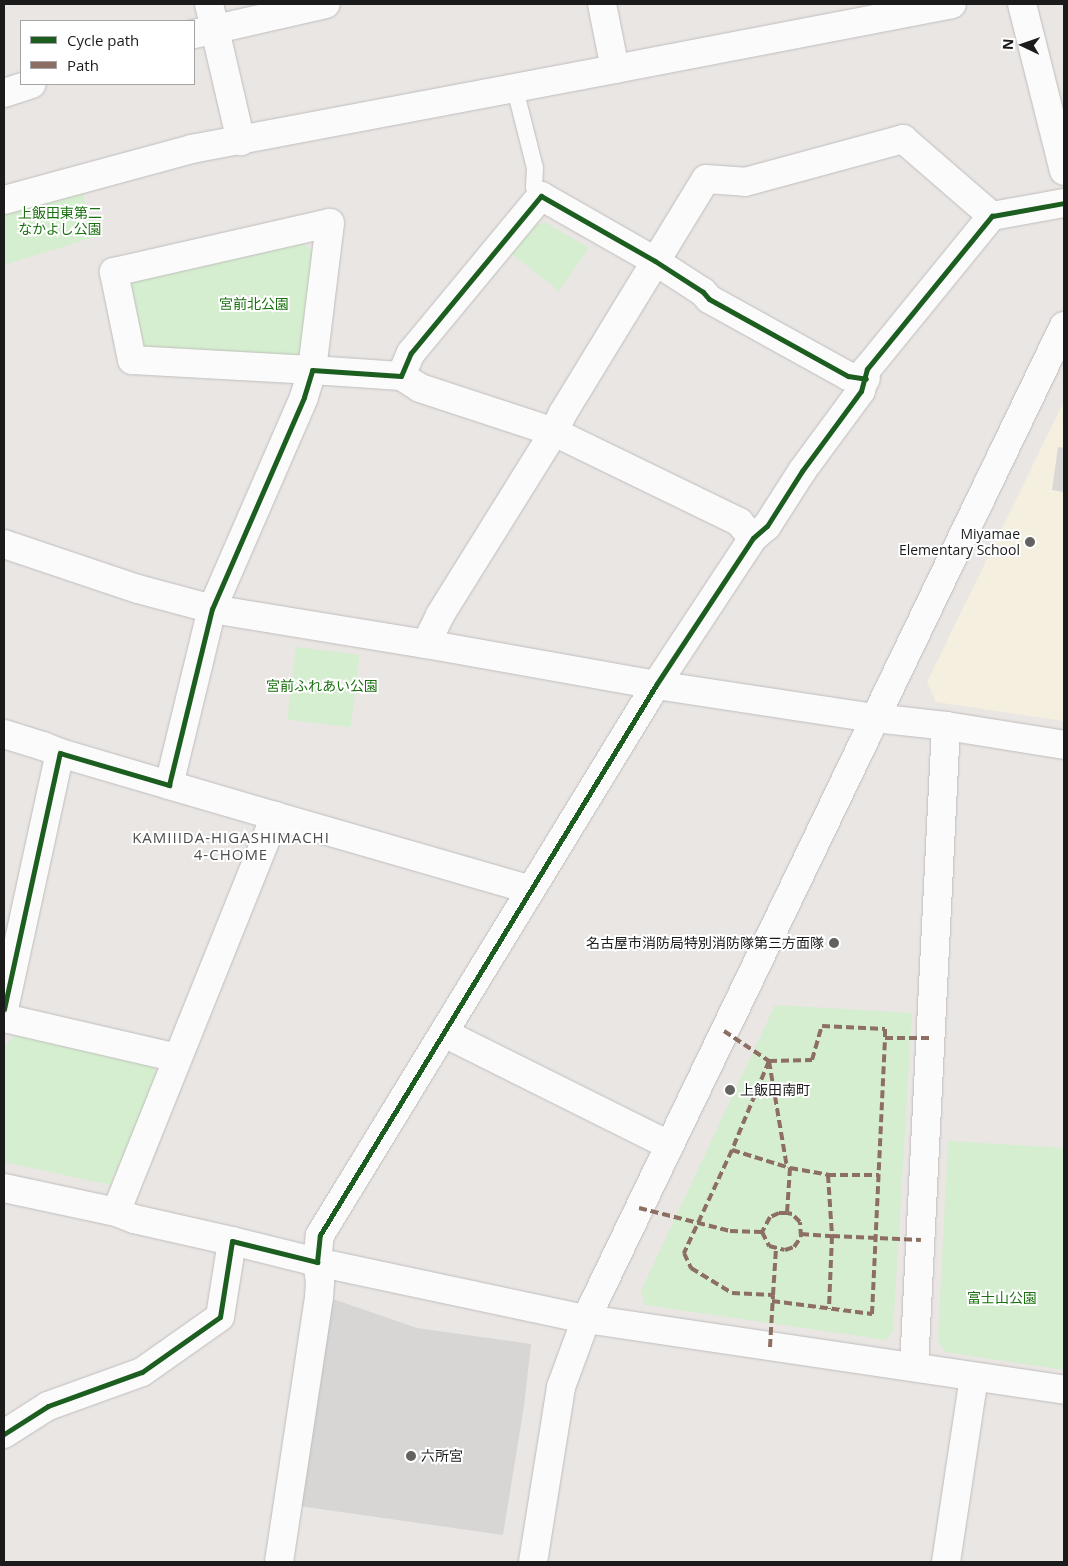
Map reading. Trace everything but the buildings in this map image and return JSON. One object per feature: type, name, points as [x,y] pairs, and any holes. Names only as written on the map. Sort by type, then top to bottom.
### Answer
[{"type":"street","points":[[240,141],[205,22],[326,4]]},
{"type":"street","points":[[602,4],[615,69]]},
{"type":"street","points":[[4,200],[192,149],[515,89],[952,4]]},
{"type":"street","points":[[1022,4],[1054,89],[1064,171]]},
{"type":"street","points":[[4,93],[29,85]]},
{"type":"street","points":[[426,644],[440,615],[554,432],[563,412],[706,179],[745,182],[903,138],[992,216]]},
{"type":"street","points":[[401,376],[412,353],[541,196],[655,261],[703,292],[709,299],[848,376],[866,379]]},
{"type":"street","points":[[279,1562],[318,1297],[320,1281],[317,1262],[320,1235],[656,685],[753,538],[768,526],[802,471],[861,391],[866,379],[866,369],[992,216],[1064,203]]},
{"type":"street","points":[[170,785],[212,609],[304,397],[312,370],[330,223],[114,272],[132,360],[312,370],[401,376],[420,388],[554,432],[739,522],[753,538]]},
{"type":"street","points":[[533,1562],[561,1387],[586,1318],[1064,326]]},
{"type":"street","points":[[4,544],[138,589],[212,609],[426,644],[656,685],[875,718],[946,726],[1064,745]]},
{"type":"street","points":[[914,1367],[946,726]]},
{"type":"street","points":[[4,734],[60,753],[531,890]]},
{"type":"street","points":[[4,1009],[13,927],[60,753]]},
{"type":"street","points":[[116,1212],[275,816]]},
{"type":"street","points":[[4,1018],[177,1058]]},
{"type":"street","points":[[444,1033],[669,1145]]},
{"type":"street","points":[[4,1188],[116,1212],[134,1219],[317,1262],[586,1318],[1064,1390]]},
{"type":"street","points":[[4,1434],[48,1406],[142,1372],[220,1317],[232,1241]]},
{"type":"street","points":[[946,1562],[974,1377]]},
{"type":"lane","points":[[515,89],[535,168],[534,188],[541,196]]},
{"type":"shaded area","name":"Miyamae Elementary School","points":[[1064,401],[1064,721],[936,702],[927,682]]},
{"type":"shaded area","points":[[1058,447],[1064,448],[1064,492],[1052,490]]},
{"type":"shaded area","name":"六所宮","points":[[330,1298],[417,1328],[531,1344],[524,1406],[503,1535],[299,1506]]},
{"type":"green space","name":"上飯田東第二 なかよし公園","points":[[82,187],[91,238],[4,265],[4,213]]},
{"type":"green space","points":[[545,222],[589,248],[559,291],[512,254],[534,226]]},
{"type":"green space","name":"宮前北公園","points":[[301,241],[316,254],[306,350],[295,360],[140,349],[127,289],[134,275]]},
{"type":"green space","name":"宮前ふれあい公園","points":[[296,647],[360,655],[351,727],[287,719]]},
{"type":"green space","points":[[775,1005],[912,1013],[893,1332],[886,1340],[645,1305],[641,1291]]},
{"type":"green space","points":[[17,1034],[152,1065],[158,1074],[110,1185],[4,1162],[4,1046]]},
{"type":"green space","name":"富士山公園","points":[[948,1141],[1064,1148],[1064,1370],[945,1352],[938,1340]]},
{"type":"marked path","points":[[724,1031],[769,1061],[812,1060],[822,1026],[885,1029],[885,1038],[931,1038]]},
{"type":"marked path","points":[[772,1301],[872,1314],[885,1038]]},
{"type":"marked path","points":[[769,1061],[732,1150],[684,1253],[691,1268],[732,1293],[773,1295],[776,1248]]},
{"type":"marked path","points":[[769,1061],[787,1167]]},
{"type":"marked path","points":[[732,1150],[790,1168],[787,1213]]},
{"type":"marked path","points":[[790,1168],[828,1175],[879,1175]]},
{"type":"marked path","points":[[828,1175],[832,1236],[921,1240]]},
{"type":"marked path","points":[[639,1208],[730,1231],[762,1232],[769,1246],[785,1250],[794,1247],[801,1237],[800,1222],[792,1214],[787,1213],[779,1213],[770,1217],[762,1232]]},
{"type":"marked path","points":[[801,1234],[832,1236],[829,1309]]},
{"type":"marked path","points":[[770,1347],[773,1295]]},
{"type":"cycle path","points":[[4,1009],[60,753],[169,785],[212,609],[304,397],[312,370],[401,376],[411,353],[541,196],[655,261],[703,292],[709,299],[848,376],[866,379]]},
{"type":"cycle path","points":[[4,1434],[48,1406],[142,1372],[220,1317],[232,1241],[317,1262],[320,1235],[656,685],[753,538],[767,526],[802,471],[861,391],[867,369],[992,216],[1064,203]]},
{"type":"place","name":"Miyamae Elementary School","points":[[1030,542]]},
{"type":"place","name":"名古屋市消防局特別消防隊第三方面隊","points":[[834,943]]},
{"type":"place","name":"上飯田南町","points":[[730,1090]]},
{"type":"place","name":"六所宮","points":[[411,1456]]},
{"type":"district","name":"KAMIIIDA-HIGASHIMACHI 4-CHOME","points":[[231,846]]}]
